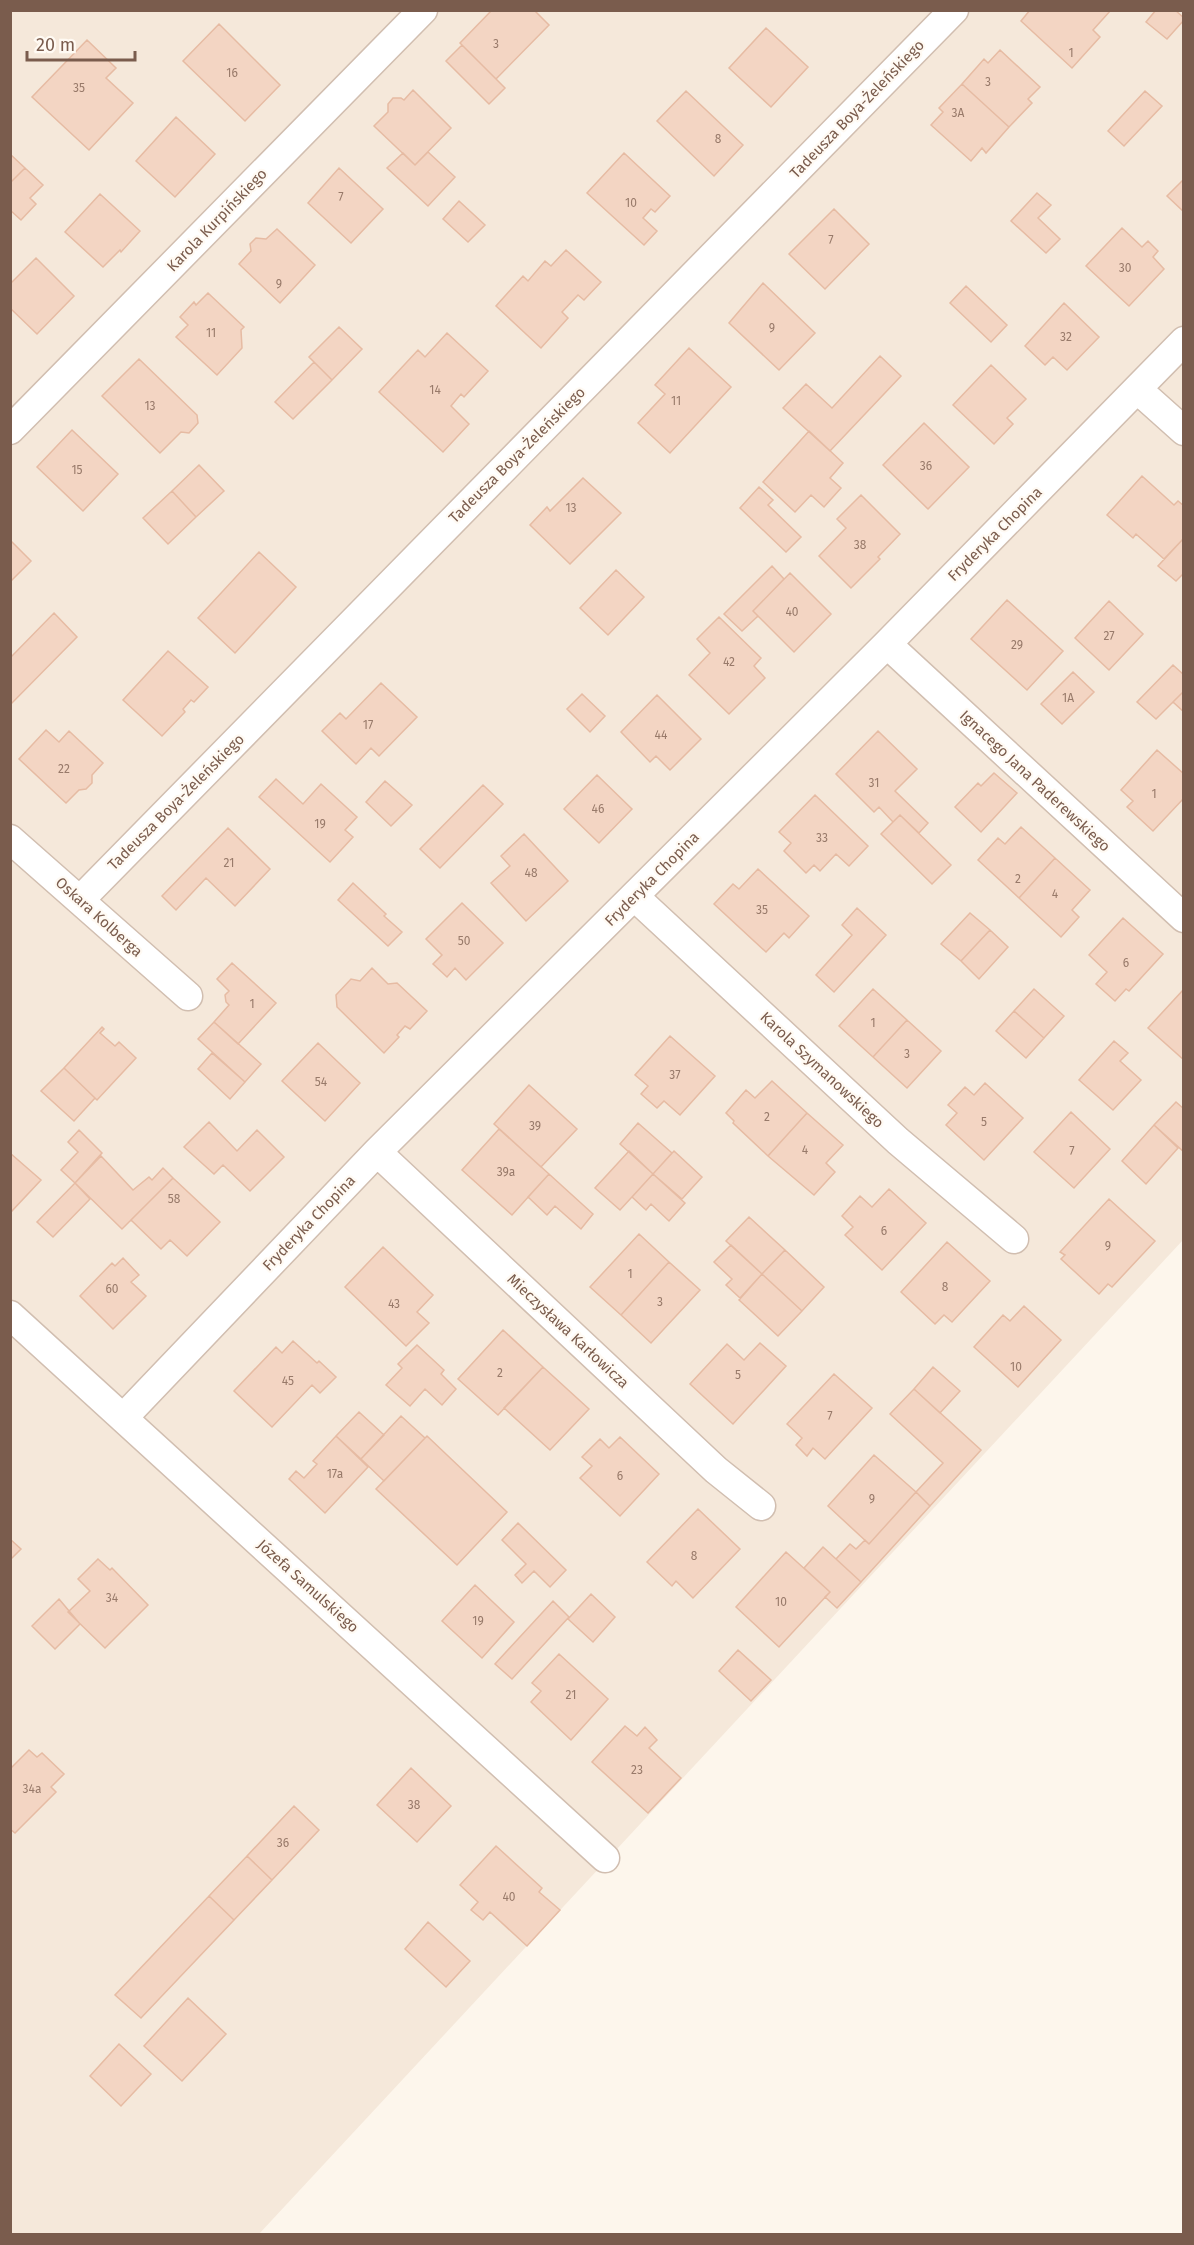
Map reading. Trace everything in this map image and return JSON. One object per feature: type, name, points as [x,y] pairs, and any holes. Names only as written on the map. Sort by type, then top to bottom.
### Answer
[{"type":"street","name":"Karola Kurpińskiego","points":[[10,430],[423,10]]},
{"type":"street","name":"Tadeusza Boya-Żeleńskiego","points":[[80,900],[954,10]]},
{"type":"street","name":"Fryderyka Chopina","points":[[123,1418],[377,1152],[887,644],[1184,341]]},
{"type":"street","points":[[1137,389],[1184,431]]},
{"type":"street","name":"Ignacego Jana Paderewskiego","points":[[887,644],[1184,918]]},
{"type":"street","name":"Oskara Kolberga","points":[[10,839],[188,996]]},
{"type":"street","name":"Karola Szymanowskiego","points":[[635,897],[898,1141],[1014,1239]]},
{"type":"street","name":"Mieczysława Karłowicza","points":[[377,1152],[716,1470],[761,1506]]},
{"type":"street","name":"Józefa Samulskiego","points":[[10,1315],[605,1858]]},
{"type":"shaded area","points":[[11,11],[1183,11],[1183,1240],[259,2234],[11,2234]]},
{"type":"building","points":[[492,10],[534,10],[549,25],[496,79],[460,43]]},
{"type":"building","points":[[1030,10],[1111,10],[1093,30],[1100,37],[1072,68],[1021,21]]},
{"type":"building","points":[[1156,10],[1175,10],[1184,18],[1167,39],[1146,22]]},
{"type":"building","points":[[219,24],[280,85],[245,121],[183,61]]},
{"type":"building","points":[[766,28],[808,67],[771,107],[729,68]]},
{"type":"building","points":[[87,40],[116,68],[106,78],[133,103],[89,150],[32,97]]},
{"type":"building","points":[[462,45],[505,88],[489,104],[446,61]]},
{"type":"building","points":[[1000,50],[1040,87],[1028,99],[1032,103],[1009,127],[962,84],[984,59],[988,63]]},
{"type":"building","points":[[962,84],[1009,127],[986,153],[982,148],[971,161],[931,125],[943,112],[939,108]]},
{"type":"building","points":[[413,90],[451,128],[415,165],[374,126],[388,112],[388,104],[393,98],[404,100]]},
{"type":"building","points":[[686,91],[743,145],[714,176],[657,121]]},
{"type":"building","points":[[1145,91],[1162,106],[1124,146],[1108,131]]},
{"type":"building","points":[[176,117],[215,154],[175,197],[136,161]]},
{"type":"building","points":[[428,152],[455,177],[428,206],[387,168],[403,153],[415,165]]},
{"type":"building","points":[[624,153],[670,196],[655,212],[651,209],[643,218],[657,231],[644,245],[587,193]]},
{"type":"building","points":[[10,154],[25,168],[10,183]]},
{"type":"building","points":[[25,168],[43,185],[30,198],[36,204],[21,220],[10,210],[10,183]]},
{"type":"building","points":[[339,168],[383,209],[351,243],[308,203]]},
{"type":"building","points":[[1184,179],[1184,212],[1167,196]]},
{"type":"building","points":[[1037,193],[1051,205],[1038,218],[1060,239],[1046,253],[1011,221]]},
{"type":"building","points":[[100,194],[140,231],[121,252],[120,250],[103,267],[65,232]]},
{"type":"building","points":[[459,201],[485,225],[468,242],[443,219]]},
{"type":"building","points":[[834,209],[869,244],[825,289],[789,254]]},
{"type":"building","points":[[1122,228],[1142,247],[1148,241],[1158,251],[1153,257],[1164,269],[1129,306],[1086,266]]},
{"type":"building","points":[[277,229],[315,265],[280,303],[239,264],[251,251],[250,244],[256,238],[266,239]]},
{"type":"building","points":[[566,250],[601,282],[584,300],[578,295],[562,312],[568,318],[541,348],[496,306],[523,276],[528,281],[545,261],[551,266]]},
{"type":"building","points":[[36,258],[74,296],[37,334],[10,308],[10,284]]},
{"type":"building","points":[[763,283],[815,333],[779,370],[729,323]]},
{"type":"building","points":[[966,286],[1007,325],[991,342],[950,303]]},
{"type":"building","points":[[208,293],[244,327],[241,330],[242,348],[217,375],[176,337],[188,325],[180,317],[194,302],[196,305]]},
{"type":"building","points":[[1064,303],[1099,337],[1067,370],[1053,357],[1045,365],[1025,346]]},
{"type":"building","points":[[339,327],[362,349],[332,380],[309,357]]},
{"type":"building","points":[[447,333],[488,371],[464,397],[461,394],[451,406],[469,424],[443,452],[379,392],[418,350],[425,357]]},
{"type":"building","points":[[689,348],[731,387],[670,453],[638,423],[665,394],[655,385]]},
{"type":"building","points":[[880,356],[901,376],[830,451],[783,408],[806,384],[832,408]]},
{"type":"building","points":[[139,359],[197,415],[198,423],[189,433],[181,432],[160,453],[102,396]]},
{"type":"building","points":[[314,362],[332,380],[293,419],[275,402]]},
{"type":"building","points":[[991,365],[1026,399],[1007,418],[1013,424],[994,444],[953,405]]},
{"type":"building","points":[[924,423],[969,467],[928,509],[883,465]]},
{"type":"building","points":[[72,430],[118,474],[83,511],[37,467]]},
{"type":"building","points":[[809,431],[843,463],[830,478],[841,488],[824,507],[811,495],[795,512],[763,482]]},
{"type":"building","points":[[199,465],[224,491],[196,517],[172,491]]},
{"type":"building","points":[[1142,476],[1174,505],[1178,501],[1184,506],[1184,538],[1164,559],[1136,534],[1133,538],[1107,515]]},
{"type":"building","points":[[583,478],[621,513],[570,564],[530,525],[547,507],[550,511]]},
{"type":"building","points":[[759,487],[773,500],[768,505],[801,537],[786,552],[740,508]]},
{"type":"building","points":[[172,491],[196,517],[168,544],[143,518]]},
{"type":"building","points":[[861,495],[900,534],[878,557],[880,559],[851,588],[819,556],[846,528],[837,519]]},
{"type":"building","points":[[1184,538],[1184,573],[1176,581],[1158,566]]},
{"type":"building","points":[[10,540],[31,561],[10,582]]},
{"type":"building","points":[[259,552],[296,587],[235,653],[198,618]]},
{"type":"building","points":[[772,566],[784,579],[753,611],[758,616],[742,631],[724,614]]},
{"type":"building","points":[[616,570],[644,597],[608,635],[580,608]]},
{"type":"building","points":[[790,573],[831,614],[794,652],[753,611]]},
{"type":"building","points":[[1007,600],[1063,651],[1027,690],[971,639]]},
{"type":"building","points":[[1109,601],[1143,634],[1109,670],[1075,638]]},
{"type":"building","points":[[54,613],[77,637],[10,705],[10,658]]},
{"type":"building","points":[[719,617],[761,658],[754,666],[765,678],[729,714],[689,675],[710,653],[697,639]]},
{"type":"building","points":[[168,651],[208,687],[194,702],[191,700],[183,709],[185,712],[162,736],[123,700]]},
{"type":"building","points":[[1173,665],[1184,675],[1184,691],[1156,719],[1137,702]]},
{"type":"building","points":[[1073,672],[1094,692],[1062,724],[1041,704]]},
{"type":"building","points":[[381,683],[417,717],[379,756],[371,748],[356,764],[322,731],[340,713],[346,719]]},
{"type":"building","points":[[1184,691],[1184,712],[1173,702]]},
{"type":"building","points":[[582,694],[605,716],[590,732],[567,709]]},
{"type":"building","points":[[657,695],[701,739],[670,770],[656,756],[650,762],[621,732]]},
{"type":"building","points":[[46,730],[59,742],[69,731],[103,763],[92,775],[92,783],[86,789],[79,790],[66,803],[19,759]]},
{"type":"building","points":[[878,731],[917,769],[895,791],[928,823],[919,833],[900,815],[893,822],[879,807],[874,812],[836,774]]},
{"type":"building","points":[[1157,750],[1184,774],[1184,798],[1153,831],[1127,807],[1133,801],[1121,790]]},
{"type":"building","points":[[994,773],[1017,793],[981,832],[955,807],[978,783],[981,786]]},
{"type":"building","points":[[597,775],[632,809],[599,843],[564,809]]},
{"type":"building","points":[[276,779],[303,804],[321,784],[357,817],[345,830],[353,837],[330,862],[259,797]]},
{"type":"building","points":[[385,781],[412,805],[391,826],[366,802]]},
{"type":"building","points":[[483,785],[503,804],[440,868],[420,849]]},
{"type":"building","points":[[815,795],[868,846],[849,866],[836,854],[820,871],[814,865],[806,873],[784,851],[791,843],[779,832]]},
{"type":"building","points":[[900,815],[951,865],[932,884],[881,834]]},
{"type":"building","points":[[1021,827],[1055,858],[1019,898],[978,860],[998,838],[1005,844]]},
{"type":"building","points":[[228,828],[270,869],[235,906],[206,878],[176,910],[162,896]]},
{"type":"building","points":[[524,834],[568,881],[526,921],[491,883],[510,866],[501,856]]},
{"type":"building","points":[[1055,858],[1090,890],[1072,910],[1079,917],[1061,937],[1019,898]]},
{"type":"building","points":[[758,869],[809,916],[789,938],[784,933],[766,952],[714,904],[733,884],[739,889]]},
{"type":"building","points":[[353,883],[402,932],[388,946],[338,900]]},
{"type":"building","points":[[462,903],[503,943],[466,980],[455,968],[447,977],[433,964],[442,955],[426,939]]},
{"type":"building","points":[[857,908],[886,935],[834,992],[816,975],[852,935],[842,925]]},
{"type":"building","points":[[970,913],[990,930],[961,961],[941,944]]},
{"type":"building","points":[[1123,918],[1163,954],[1129,991],[1126,989],[1115,1001],[1096,984],[1107,972],[1089,955]]},
{"type":"building","points":[[990,930],[1008,947],[979,979],[961,961]]},
{"type":"building","points":[[232,963],[276,1003],[238,1044],[214,1022],[229,1005],[225,995],[229,991],[217,979]]},
{"type":"building","points":[[372,968],[388,984],[397,983],[427,1011],[410,1029],[405,1026],[397,1035],[399,1037],[384,1053],[337,1007],[336,995],[351,979],[360,981]]},
{"type":"building","points":[[873,989],[907,1020],[873,1057],[839,1026]]},
{"type":"building","points":[[1034,989],[1064,1016],[1044,1038],[1014,1011]]},
{"type":"building","points":[[1184,989],[1184,1060],[1148,1028]]},
{"type":"building","points":[[1014,1011],[1044,1038],[1026,1058],[996,1031]]},
{"type":"building","points":[[907,1020],[941,1051],[907,1088],[873,1057]]},
{"type":"building","points":[[214,1022],[261,1064],[245,1082],[198,1039]]},
{"type":"building","points":[[102,1027],[104,1029],[100,1033],[115,1046],[119,1042],[136,1058],[97,1100],[64,1068]]},
{"type":"building","points":[[670,1036],[715,1076],[680,1115],[664,1101],[657,1108],[641,1094],[648,1086],[635,1075]]},
{"type":"building","points":[[1114,1041],[1128,1053],[1120,1061],[1141,1080],[1113,1110],[1079,1080]]},
{"type":"building","points":[[318,1043],[360,1083],[325,1121],[282,1081]]},
{"type":"building","points":[[212,1053],[245,1082],[230,1099],[198,1069]]},
{"type":"building","points":[[64,1068],[95,1098],[74,1121],[41,1091]]},
{"type":"building","points":[[772,1081],[807,1113],[768,1156],[733,1123],[734,1121],[726,1113],[746,1090],[755,1098]]},
{"type":"building","points":[[985,1083],[1023,1118],[984,1160],[946,1125],[957,1113],[948,1105],[965,1087],[974,1095]]},
{"type":"building","points":[[529,1085],[577,1129],[541,1167],[494,1124]]},
{"type":"building","points":[[1176,1102],[1184,1109],[1184,1152],[1154,1125]]},
{"type":"building","points":[[1071,1112],[1110,1149],[1074,1188],[1034,1152]]},
{"type":"building","points":[[807,1113],[843,1145],[826,1163],[835,1172],[814,1195],[768,1156]]},
{"type":"building","points":[[209,1122],[237,1151],[257,1130],[284,1157],[250,1191],[223,1165],[214,1174],[184,1147]]},
{"type":"building","points":[[638,1123],[672,1153],[653,1174],[620,1144]]},
{"type":"building","points":[[1154,1125],[1178,1148],[1146,1184],[1122,1161]]},
{"type":"building","points":[[499,1129],[549,1174],[512,1215],[462,1170]]},
{"type":"building","points":[[79,1130],[102,1153],[75,1183],[61,1170],[78,1152],[68,1142]]},
{"type":"building","points":[[629,1151],[653,1174],[620,1210],[595,1188]]},
{"type":"building","points":[[674,1151],[702,1177],[682,1199],[653,1174]]},
{"type":"building","points":[[10,1153],[41,1180],[10,1213]]},
{"type":"building","points":[[101,1156],[133,1190],[149,1177],[152,1180],[163,1168],[173,1178],[122,1229],[75,1183]]},
{"type":"building","points":[[549,1174],[593,1214],[581,1229],[555,1206],[547,1215],[528,1197]]},
{"type":"building","points":[[653,1174],[685,1203],[669,1221],[651,1204],[646,1210],[632,1197]]},
{"type":"building","points":[[173,1178],[220,1222],[187,1256],[170,1240],[161,1249],[131,1220]]},
{"type":"building","points":[[75,1183],[90,1199],[53,1237],[37,1222]]},
{"type":"building","points":[[889,1189],[926,1223],[882,1270],[845,1235],[853,1227],[842,1216],[860,1196],[872,1207]]},
{"type":"building","points":[[1109,1199],[1155,1241],[1112,1287],[1108,1284],[1099,1294],[1061,1259],[1065,1255],[1060,1252]]},
{"type":"building","points":[[749,1217],[785,1250],[762,1274],[726,1241]]},
{"type":"building","points":[[639,1234],[669,1262],[621,1315],[590,1287]]},
{"type":"building","points":[[947,1242],[990,1281],[952,1322],[944,1315],[935,1324],[901,1292]]},
{"type":"building","points":[[731,1245],[762,1274],[740,1298],[726,1285],[732,1279],[714,1262]]},
{"type":"building","points":[[383,1247],[433,1295],[417,1312],[429,1323],[406,1346],[345,1287]]},
{"type":"building","points":[[785,1250],[824,1287],[802,1311],[762,1274]]},
{"type":"building","points":[[123,1258],[139,1275],[131,1282],[146,1296],[113,1329],[80,1296],[112,1263],[115,1266]]},
{"type":"building","points":[[669,1262],[700,1290],[651,1343],[621,1315]]},
{"type":"building","points":[[762,1274],[802,1311],[778,1336],[739,1300]]},
{"type":"building","points":[[1024,1306],[1061,1340],[1018,1387],[974,1347],[1003,1315],[1010,1321]]},
{"type":"building","points":[[503,1330],[543,1367],[498,1415],[458,1379]]},
{"type":"building","points":[[293,1341],[336,1377],[320,1393],[312,1385],[272,1427],[234,1391],[276,1347],[282,1353]]},
{"type":"building","points":[[760,1343],[786,1366],[733,1424],[690,1384],[727,1344],[744,1360]]},
{"type":"building","points":[[417,1345],[444,1370],[441,1374],[456,1389],[442,1405],[425,1389],[410,1406],[386,1385],[402,1368],[398,1364]]},
{"type":"building","points":[[543,1367],[589,1409],[550,1450],[504,1408]]},
{"type":"building","points":[[933,1367],[960,1391],[940,1413],[914,1389]]},
{"type":"building","points":[[834,1374],[872,1408],[825,1459],[813,1448],[807,1456],[796,1445],[802,1438],[787,1424]]},
{"type":"building","points":[[914,1389],[981,1450],[930,1506],[916,1492],[943,1463],[890,1414]]},
{"type":"building","points":[[359,1412],[384,1435],[361,1459],[336,1436]]},
{"type":"building","points":[[401,1416],[425,1438],[384,1481],[361,1459]]},
{"type":"building","points":[[336,1436],[368,1467],[325,1513],[289,1479],[296,1471],[304,1478],[317,1464],[313,1461]]},
{"type":"building","points":[[427,1436],[507,1512],[457,1565],[376,1489]]},
{"type":"building","points":[[620,1437],[659,1474],[620,1516],[580,1478],[592,1466],[582,1457],[600,1439],[609,1448]]},
{"type":"building","points":[[874,1455],[916,1492],[869,1544],[828,1506]]},
{"type":"building","points":[[916,1492],[930,1506],[861,1582],[836,1559],[850,1544],[856,1549],[865,1540],[869,1544]]},
{"type":"building","points":[[698,1509],[740,1549],[693,1598],[676,1581],[672,1586],[647,1562]]},
{"type":"building","points":[[518,1523],[566,1570],[550,1587],[534,1571],[522,1583],[515,1575],[526,1564],[502,1540]]},
{"type":"building","points":[[10,1539],[21,1549],[10,1560]]},
{"type":"building","points":[[823,1547],[861,1582],[837,1608],[825,1597],[830,1592],[804,1568]]},
{"type":"building","points":[[786,1552],[830,1592],[779,1647],[736,1607]]},
{"type":"building","points":[[98,1559],[110,1570],[112,1568],[148,1605],[105,1648],[68,1612],[90,1591],[78,1579]]},
{"type":"building","points":[[475,1585],[514,1622],[482,1658],[442,1621]]},
{"type":"building","points":[[591,1594],[615,1617],[593,1642],[568,1619]]},
{"type":"building","points":[[59,1599],[80,1624],[55,1649],[32,1626]]},
{"type":"building","points":[[553,1601],[569,1617],[512,1679],[495,1664]]},
{"type":"building","points":[[738,1650],[771,1680],[751,1701],[719,1671]]},
{"type":"building","points":[[559,1654],[608,1699],[571,1740],[531,1702],[541,1691],[532,1683]]},
{"type":"building","points":[[625,1726],[637,1736],[645,1727],[657,1740],[649,1748],[681,1778],[648,1813],[592,1762]]},
{"type":"building","points":[[29,1750],[37,1757],[42,1753],[64,1774],[51,1787],[56,1792],[15,1833],[10,1829],[10,1769]]},
{"type":"building","points":[[411,1768],[451,1806],[417,1842],[377,1805]]},
{"type":"building","points":[[294,1806],[319,1830],[272,1880],[247,1856]]},
{"type":"building","points":[[496,1846],[542,1888],[539,1892],[560,1910],[527,1946],[490,1912],[483,1920],[471,1910],[478,1902],[460,1885]]},
{"type":"building","points":[[247,1856],[272,1880],[234,1920],[209,1896]]},
{"type":"building","points":[[209,1896],[234,1920],[141,2018],[115,1995]]},
{"type":"building","points":[[428,1922],[470,1961],[446,1987],[405,1949]]},
{"type":"building","points":[[188,1998],[226,2034],[182,2081],[144,2046]]},
{"type":"building","points":[[119,2044],[151,2074],[121,2106],[90,2076]]}]
